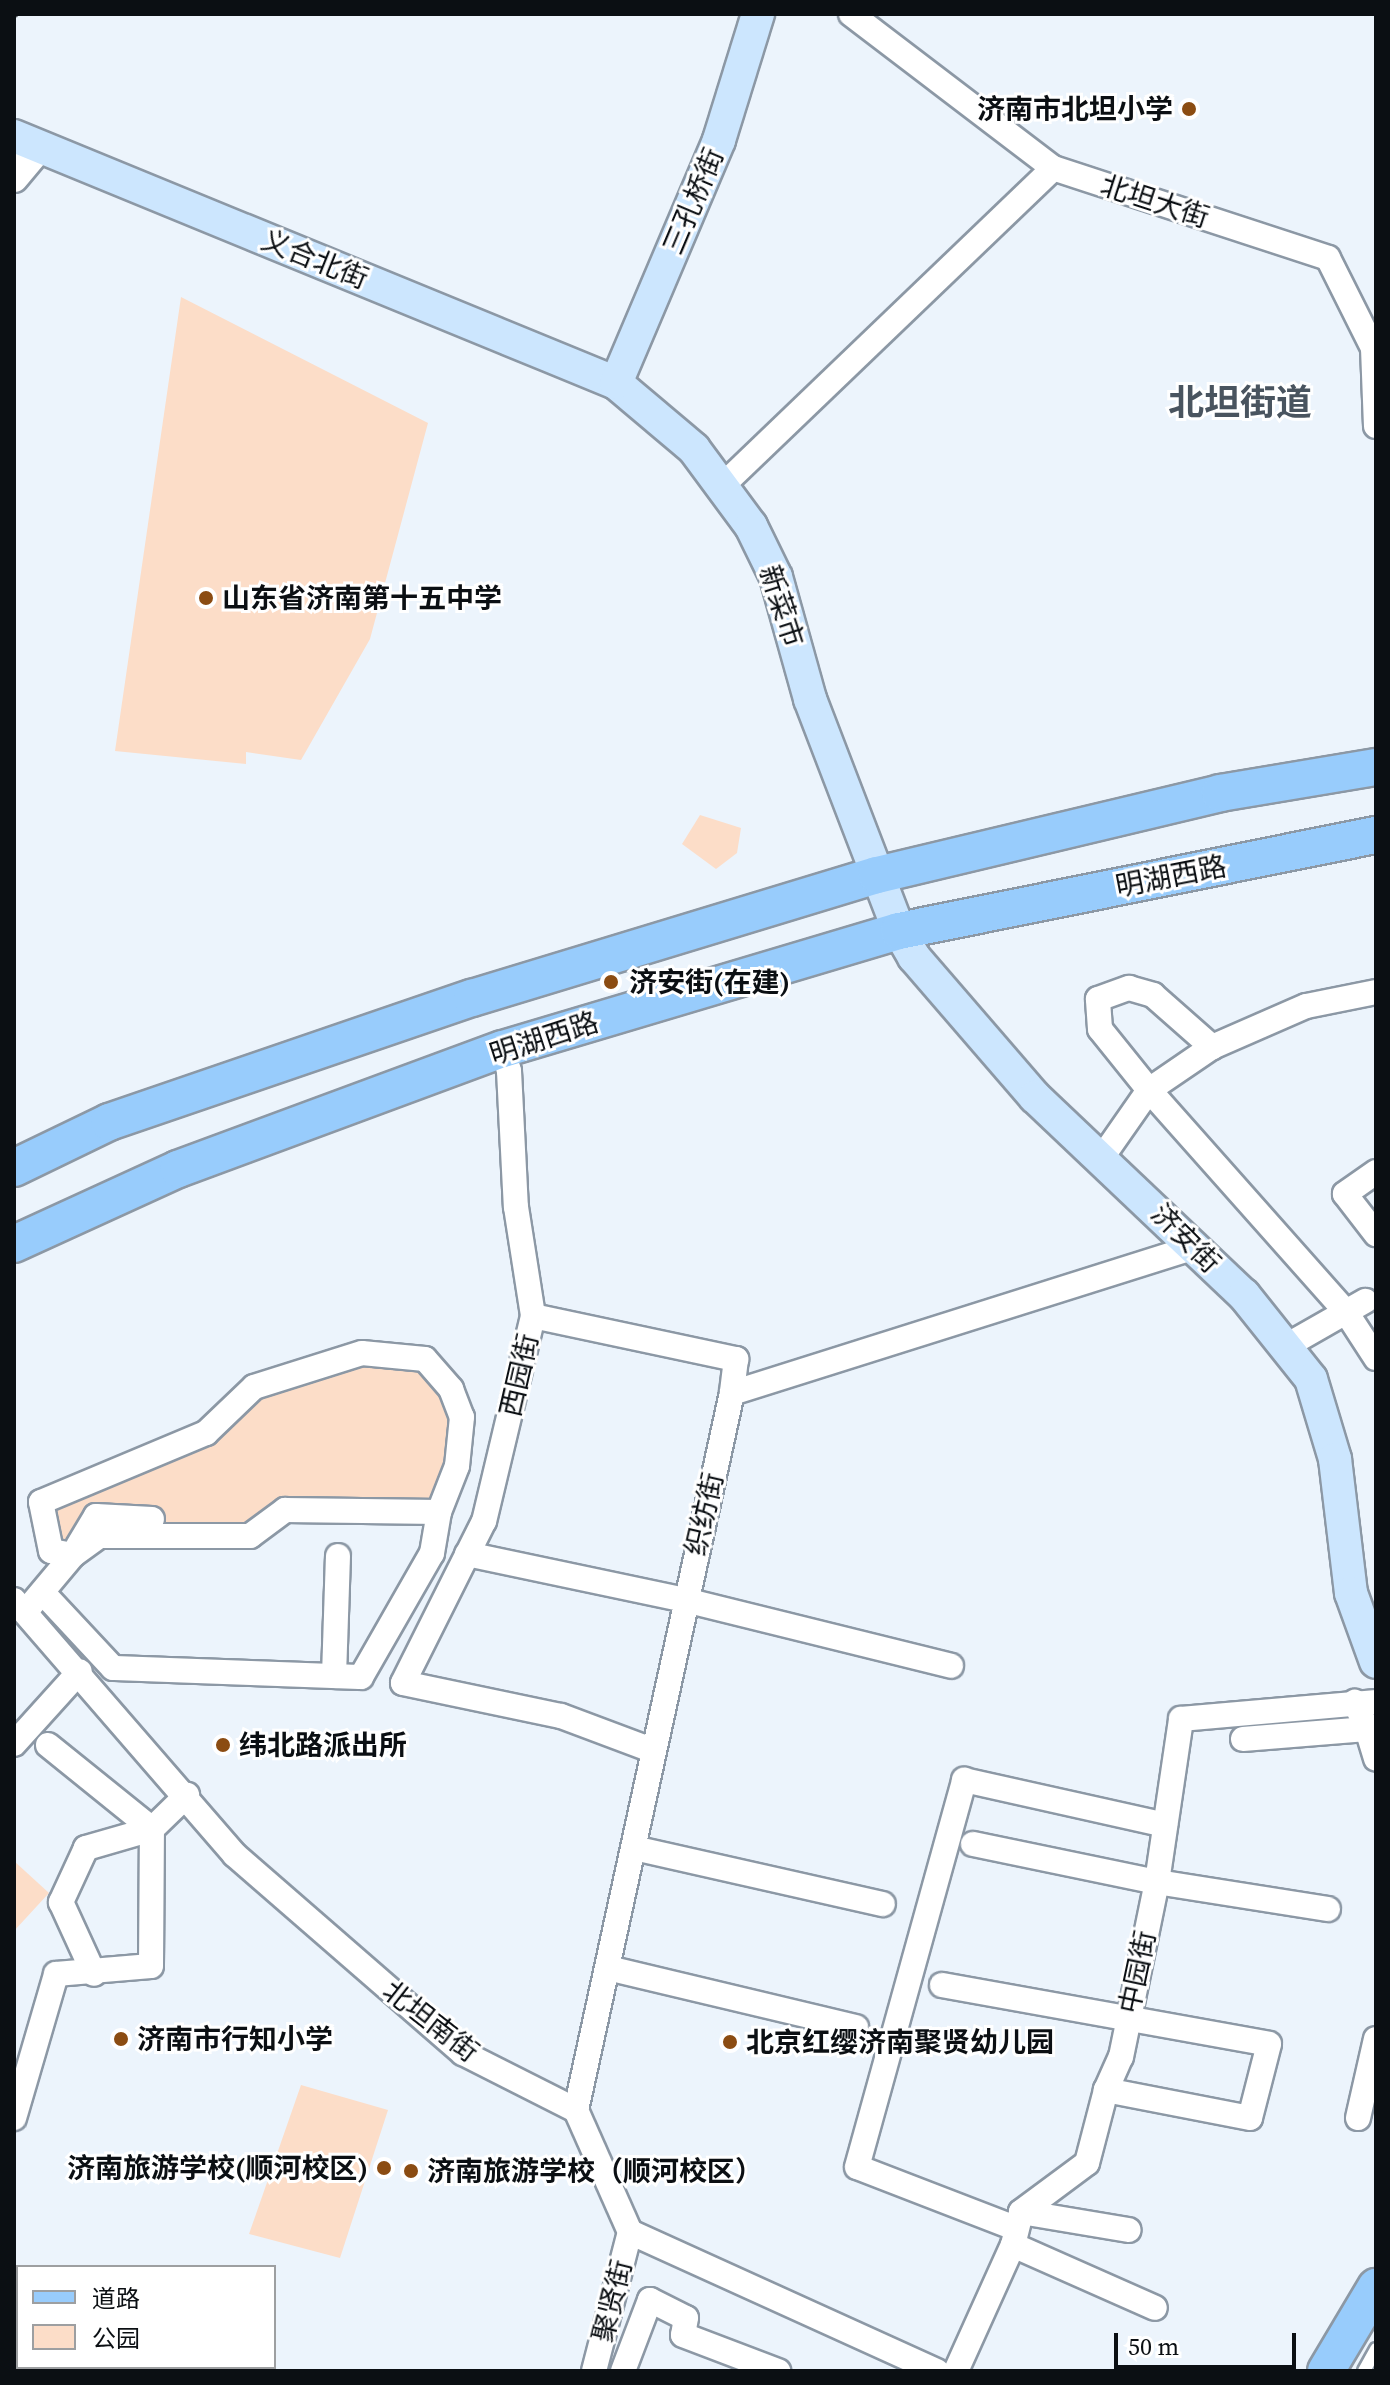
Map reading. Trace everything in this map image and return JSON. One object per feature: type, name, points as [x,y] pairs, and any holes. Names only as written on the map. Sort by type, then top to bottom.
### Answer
[{"type":"main road","name":"三孔桥街","points":[[616,383],[719,140],[758,14]]},
{"type":"main road","name":"义合北街","points":[[27,142],[616,383]]},
{"type":"main road","name":"新菜市","points":[[616,383],[658,414],[724,484],[776,577],[810,699],[877,875]]},
{"type":"main road","points":[[14,1168],[109,1122],[472,998],[877,875],[1220,793],[1376,767]]},
{"type":"main road","name":"明湖西路","points":[[14,1244],[178,1169],[503,1049],[899,931],[1376,835]]},
{"type":"main road","name":"济安街","points":[[877,875],[899,931],[927,976],[1035,1097],[1103,1156],[1195,1247],[1288,1345],[1311,1379],[1329,1433],[1351,1593],[1376,1662]]},
{"type":"main road","points":[[1326,2371],[1376,2287]]},
{"type":"street","name":"北坦大街","points":[[851,14],[1053,168],[1328,258],[1373,348],[1376,426]]},
{"type":"street","points":[[14,178],[27,142]]},
{"type":"street","points":[[724,484],[1053,168]]},
{"type":"street","points":[[1212,1047],[1153,995],[1129,988],[1098,999],[1100,1029],[1149,1090],[1356,1307],[1376,1358]]},
{"type":"street","points":[[1103,1156],[1149,1090],[1212,1047],[1306,1006],[1376,992]]},
{"type":"street","name":"西园街","points":[[503,1049],[509,1071],[516,1207],[533,1316],[484,1521],[403,1683],[561,1716],[652,1750]]},
{"type":"street","points":[[1376,1172],[1345,1194],[1376,1234]]},
{"type":"street","points":[[732,1393],[1195,1247]]},
{"type":"street","points":[[1288,1345],[1356,1307]]},
{"type":"street","name":"织纺街","points":[[533,1316],[736,1359],[732,1393],[576,2110]]},
{"type":"street","points":[[44,1594],[113,1668],[361,1677],[432,1553],[439,1512],[457,1466],[462,1417],[451,1389],[425,1359],[362,1353],[254,1387],[206,1433],[41,1502],[51,1551],[73,1555],[99,1536],[250,1536],[285,1510],[439,1512]]},
{"type":"street","points":[[20,1606],[44,1594],[73,1555],[96,1516],[152,1519]]},
{"type":"street","points":[[467,1554],[685,1600],[951,1666]]},
{"type":"street","points":[[334,1676],[338,1556]]},
{"type":"street","name":"北坦南街","points":[[20,1606],[80,1671],[235,1855],[463,2053],[576,2110]]},
{"type":"street","points":[[14,1744],[80,1671]]},
{"type":"street","points":[[1365,1702],[1367,1729],[1376,1759]]},
{"type":"street","name":"中园街","points":[[956,2371],[1016,2228],[1087,2163],[1106,2090],[1121,2057],[1157,1882],[1181,1719],[1365,1702]]},
{"type":"street","points":[[1243,1739],[1367,1729]]},
{"type":"street","points":[[48,1745],[152,1829]]},
{"type":"street","points":[[1155,2308],[1016,2228],[857,2167],[964,1780],[1165,1825]]},
{"type":"street","points":[[94,1974],[61,1902],[86,1848],[152,1829],[187,1795]]},
{"type":"street","points":[[14,2118],[56,1974],[94,1974],[151,1966],[152,1829]]},
{"type":"street","points":[[973,1844],[1157,1882],[1328,1909]]},
{"type":"street","points":[[634,1848],[883,1904]]},
{"type":"street","points":[[608,1968],[856,2027]]},
{"type":"street","points":[[942,1985],[1269,2044],[1250,2118],[1106,2090]]},
{"type":"street","points":[[1358,2118],[1376,2039]]},
{"type":"street","points":[[576,2110],[630,2232],[937,2371]]},
{"type":"street","points":[[1016,2228],[1129,2230]]},
{"type":"street","name":"聚贤街","points":[[594,2371],[630,2232]]},
{"type":"street","points":[[623,2371],[650,2300],[686,2318],[683,2335],[778,2371]]},
{"type":"lane","points":[[1364,2371],[1376,2349]]},
{"type":"green space","points":[[181,297],[428,423],[370,639],[301,760],[246,752],[246,764],[115,751]]},
{"type":"green space","points":[[700,815],[741,828],[737,853],[716,869],[682,844]]},
{"type":"green space","points":[[362,1353],[425,1359],[462,1417],[439,1512],[285,1510],[250,1536],[51,1551],[41,1502],[206,1433],[254,1387]]},
{"type":"green space","points":[[14,1861],[49,1893],[14,1931]]},
{"type":"green space","points":[[301,2085],[388,2110],[340,2258],[249,2234]]},
{"type":"place","name":"济南市北坦小学","points":[[1189,109]]},
{"type":"place","name":"山东省济南第十五中学","points":[[206,598]]},
{"type":"place","name":"济安街(在建)","points":[[611,982]]},
{"type":"place","name":"纬北路派出所","points":[[223,1745]]},
{"type":"place","name":"济南市行知小学","points":[[121,2039]]},
{"type":"place","name":"北京红缨济南聚贤幼儿园","points":[[730,2042]]},
{"type":"place","name":"济南旅游学校(顺河校区)","points":[[384,2168]]},
{"type":"place","name":"济南旅游学校（顺河校区）","points":[[411,2171]]},
{"type":"district","name":"北坦街道","points":[[1240,403]]}]
